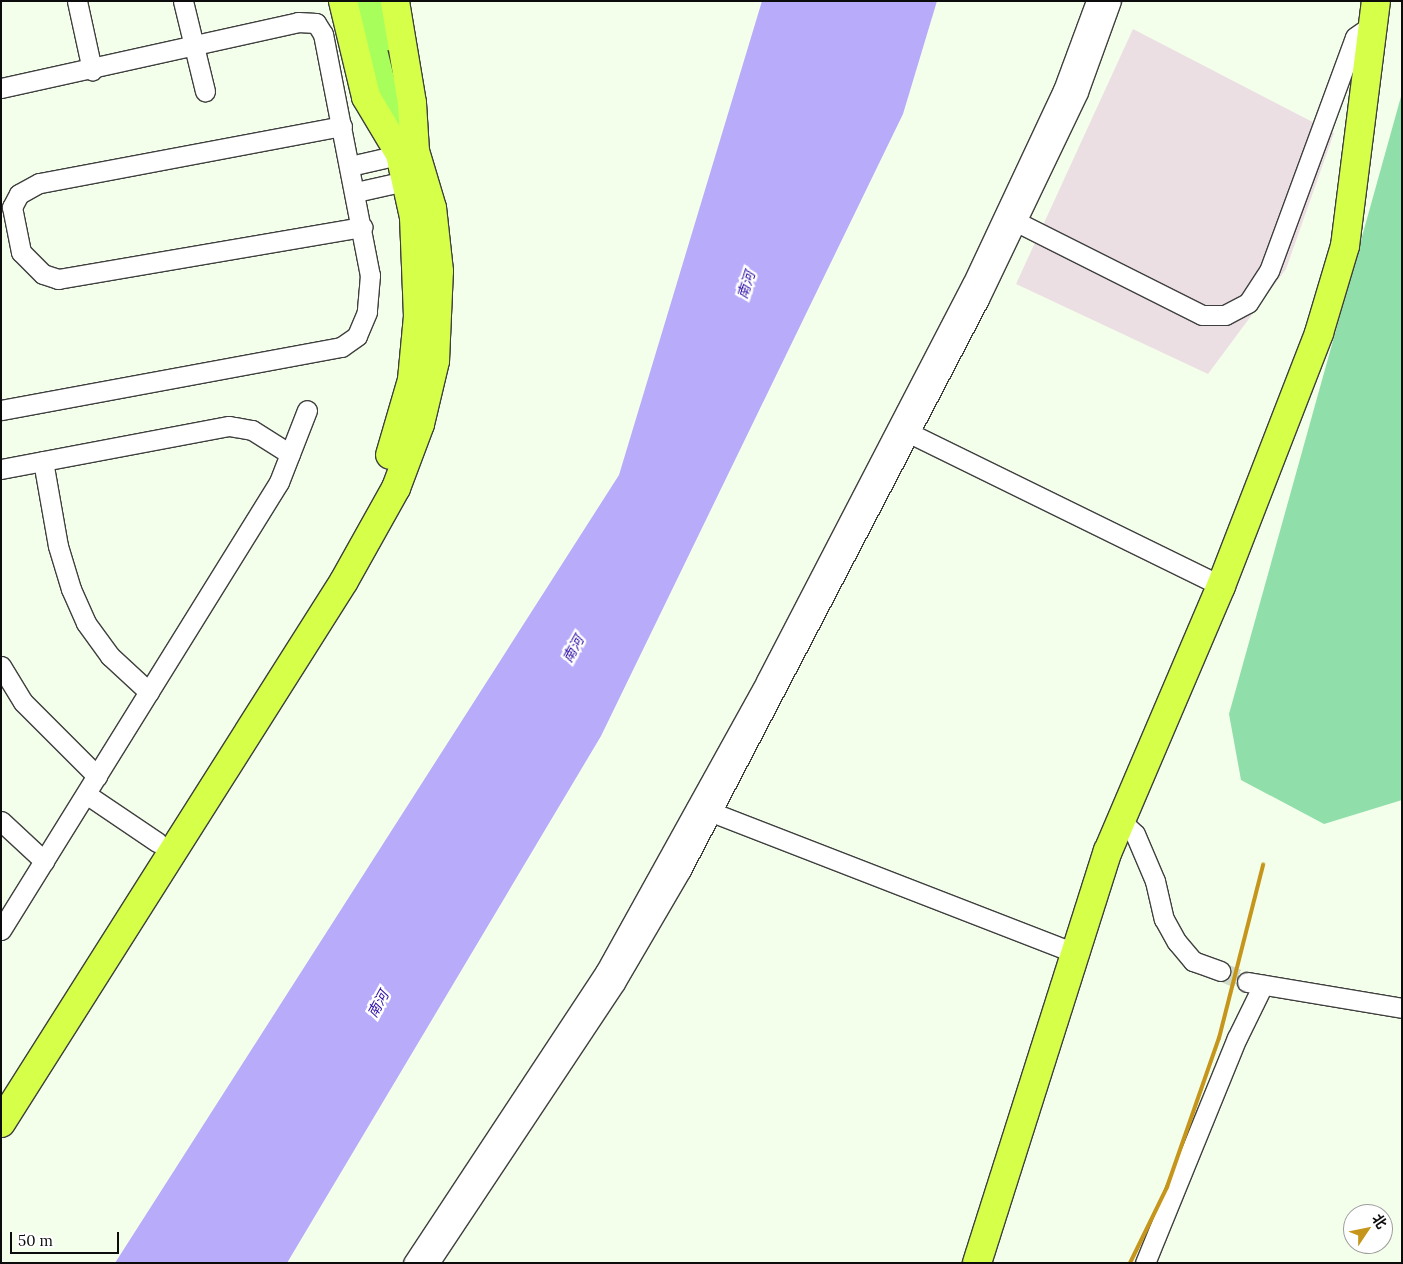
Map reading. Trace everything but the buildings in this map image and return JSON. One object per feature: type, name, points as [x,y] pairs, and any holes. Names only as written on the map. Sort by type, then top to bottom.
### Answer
[{"type":"highway","points":[[343,1],[366,98],[408,153]]},
{"type":"highway","points":[[1,1123],[344,581],[396,488],[420,424],[435,361],[439,271],[432,208],[415,179],[408,153],[412,103],[395,1]]},
{"type":"highway","points":[[976,1263],[1069,951],[1099,842],[1262,485],[1319,333],[1345,246],[1374,13]]},
{"type":"highway","points":[[1,1090],[368,507],[396,440],[412,380],[418,316],[414,217],[415,179]]},
{"type":"highway","points":[[961,1263],[1069,951],[1216,584]]},
{"type":"main road","points":[[363,1],[408,153]]},
{"type":"main road","points":[[380,1],[408,153]]},
{"type":"street","points":[[77,1],[92,70]]},
{"type":"street","points":[[183,1],[205,91]]},
{"type":"street","points":[[1010,218],[1063,90],[1096,1]]},
{"type":"street","points":[[430,1263],[615,983],[704,809],[766,682],[904,431],[1010,218],[1078,92],[1111,1]]},
{"type":"street","points":[[1010,218],[1202,315],[1225,316],[1248,303],[1269,271],[1355,36],[1374,13]]},
{"type":"street","points":[[1,88],[92,70],[298,22],[316,24],[323,34],[363,227],[370,275],[367,312],[357,336],[341,347],[1,410]]},
{"type":"street","points":[[342,126],[39,184],[19,194],[12,207],[21,252],[43,274],[58,279],[363,227]]},
{"type":"street","points":[[350,166],[408,153]]},
{"type":"street","points":[[356,192],[415,179]]},
{"type":"street","points":[[1,930],[279,482],[307,410]]},
{"type":"street","points":[[1,469],[229,426],[252,430],[290,454]]},
{"type":"street","points":[[904,431],[1216,584]]},
{"type":"street","points":[[42,461],[58,546],[74,598],[86,623],[110,656],[149,692]]},
{"type":"street","points":[[1,666],[23,702],[97,776]]},
{"type":"street","points":[[86,794],[157,842]]},
{"type":"street","points":[[704,809],[1069,951]]},
{"type":"street","points":[[413,1263],[605,972],[704,809]]},
{"type":"street","points":[[1,821],[44,862]]},
{"type":"street","points":[[1121,821],[1134,834],[1155,881],[1164,919],[1177,942],[1193,961],[1220,971]]},
{"type":"street","points":[[1145,1263],[1237,1038],[1255,983],[1402,1008]]},
{"type":"shaded area","points":[[1133,29],[1334,133],[1286,269],[1208,374],[1016,284]]},
{"type":"green space","points":[[1402,93],[1402,800],[1324,824],[1241,780],[1229,714]]},
{"type":"water","name":"南河","points":[[762,1],[937,1],[903,114],[601,736],[287,1263],[115,1263],[619,475]]},
{"type":"tunnel","points":[[1220,971],[1247,982]]},
{"type":"railway","points":[[1130,1263],[1167,1187],[1219,1038],[1263,865]]}]
